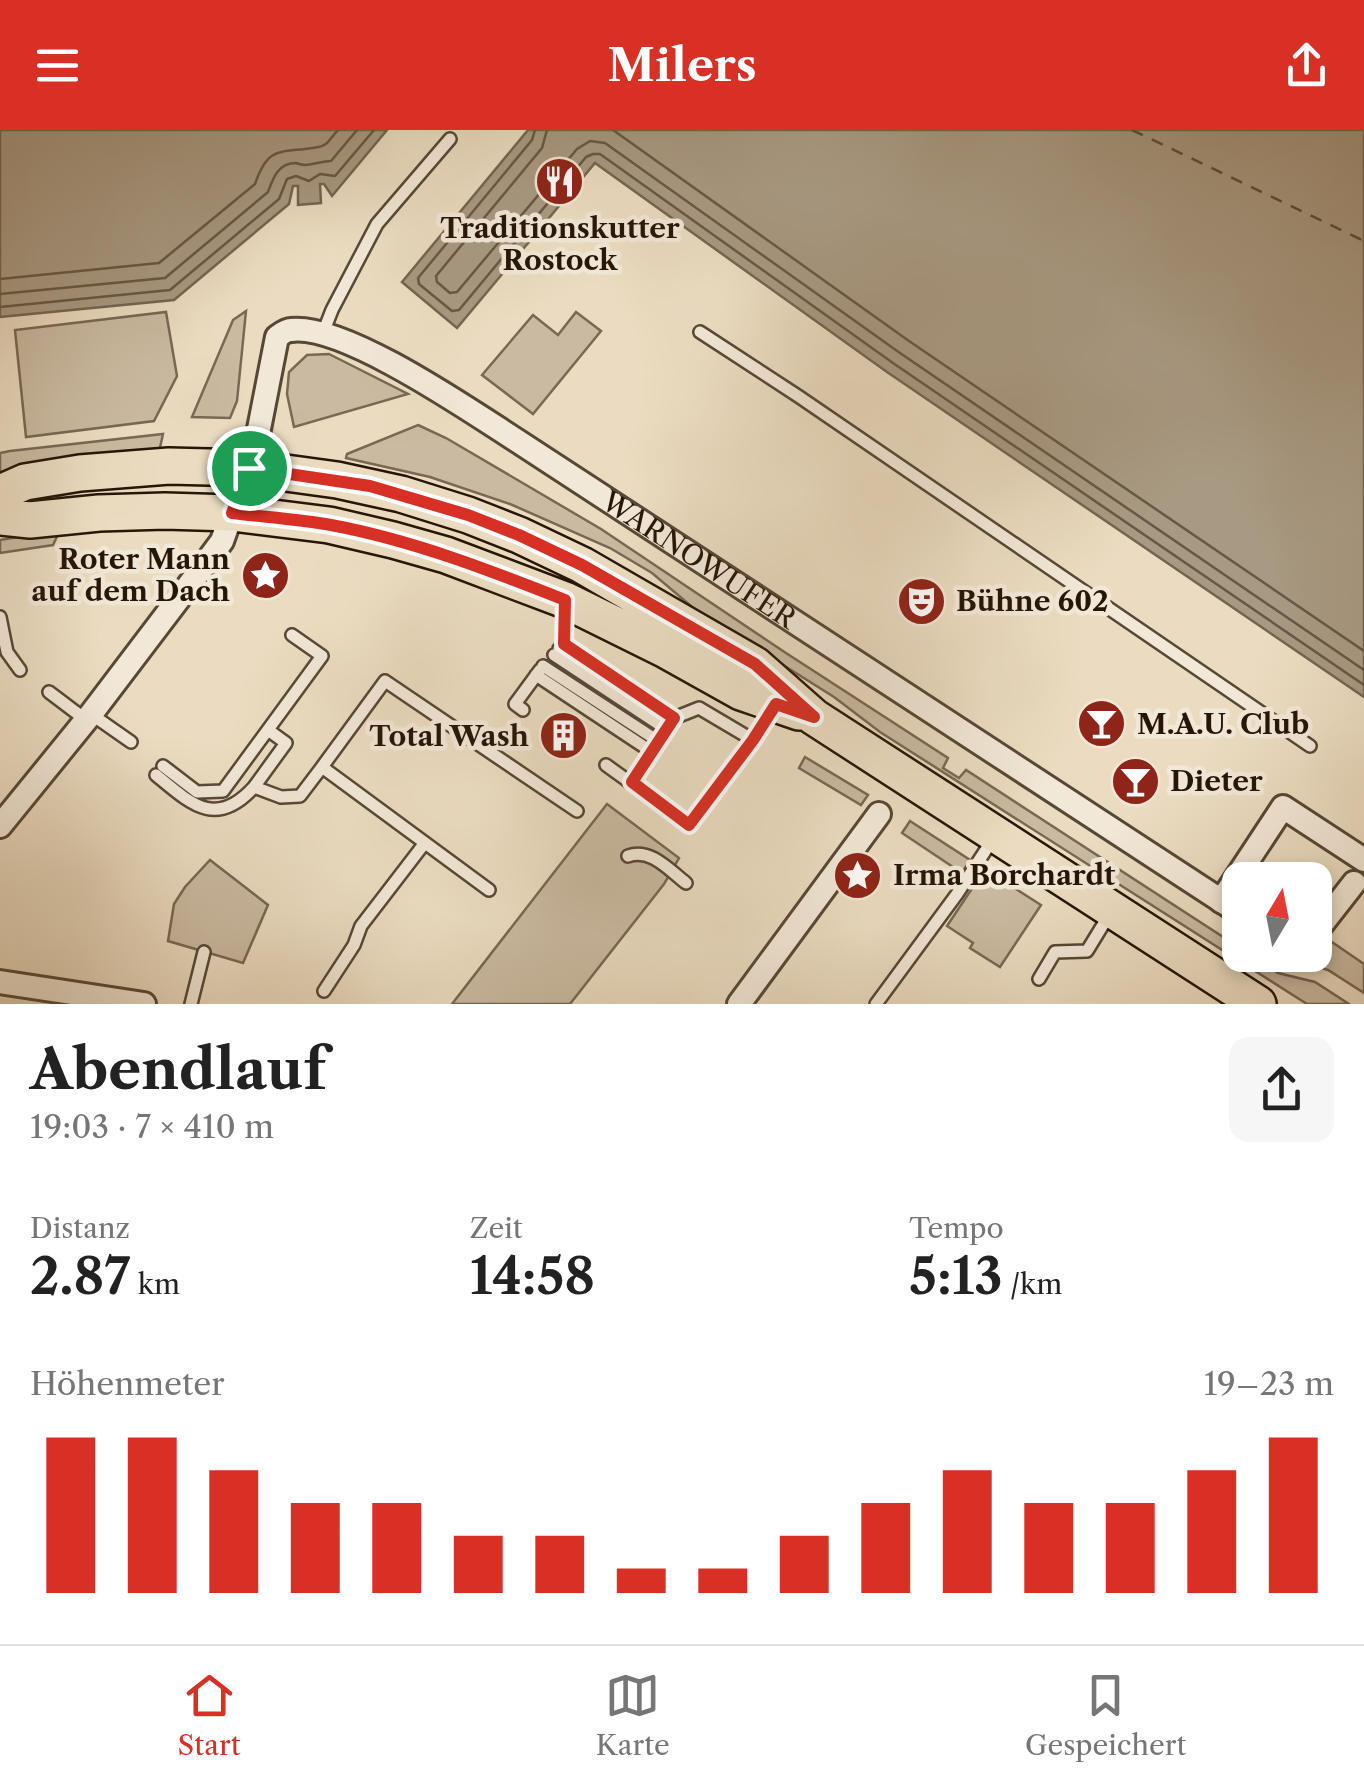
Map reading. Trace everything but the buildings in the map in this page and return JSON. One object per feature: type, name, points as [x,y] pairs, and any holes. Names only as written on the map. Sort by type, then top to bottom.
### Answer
[{"type":"main road","name":"WARNOWUFER","points":[[0,493],[25,482],[125,468],[249,468],[370,486],[468,515],[519,535],[582,565],[755,664],[814,717],[1258,1004]]},
{"type":"main road","points":[[232,513],[249,468]]},
{"type":"main road","name":"WARNOWUFER","points":[[0,517],[30,520],[99,512],[176,511],[329,524],[393,540],[565,600],[740,692],[814,717]]},
{"type":"street","points":[[249,468],[277,336],[288,330],[323,333]]},
{"type":"street","name":"WARNOWUFER","points":[[323,333],[394,365],[503,432],[1222,902]]},
{"type":"street","points":[[0,826],[222,542],[232,513]]},
{"type":"street","name":"WARNOWUFER","points":[[1254,862],[1283,807],[1364,860]]},
{"type":"street","points":[[739,1004],[879,814]]},
{"type":"street","points":[[1332,912],[1354,883]]},
{"type":"street","points":[[0,982],[144,1004]]},
{"type":"lane","points":[[323,333],[377,224],[450,138]]},
{"type":"lane","points":[[700,332],[1310,746]]},
{"type":"lane","points":[[523,710],[514,704],[564,644],[565,600]]},
{"type":"lane","points":[[0,617],[7,652],[20,670]]},
{"type":"lane","points":[[268,730],[286,743],[242,800],[224,809],[197,807],[160,771],[197,792],[223,790],[322,656],[292,635]]},
{"type":"lane","points":[[564,644],[670,724]]},
{"type":"lane","points":[[554,655],[670,724]]},
{"type":"lane","points":[[540,671],[655,746]]},
{"type":"lane","points":[[254,787],[281,797],[300,796],[385,681],[577,811]]},
{"type":"lane","points":[[49,692],[131,742]]},
{"type":"lane","points":[[606,764],[689,825],[776,704]]},
{"type":"lane","points":[[632,782],[670,724],[699,708],[753,740]]},
{"type":"lane","points":[[322,768],[489,890]]},
{"type":"lane","points":[[876,1004],[958,894],[995,835]]},
{"type":"lane","points":[[324,991],[354,945],[361,926],[424,844]]},
{"type":"lane","points":[[628,856],[640,852],[650,856],[686,883]]},
{"type":"lane","points":[[1038,979],[1055,952],[1087,951],[1112,910]]},
{"type":"lane","points":[[192,1004],[204,952]]},
{"type":"shaded area","points":[[246,311],[237,401],[230,418],[192,417],[233,320]]},
{"type":"shaded area","points":[[166,312],[177,376],[154,421],[26,437],[15,330]]},
{"type":"shaded area","points":[[576,312],[601,331],[533,414],[482,375],[533,315],[558,335]]},
{"type":"shaded area","points":[[329,354],[408,394],[294,427],[287,394],[289,372],[307,355]]},
{"type":"shaded area","points":[[418,425],[446,438],[601,529],[948,758],[943,768],[959,778],[966,770],[1222,936],[1222,950],[880,732],[834,697],[697,611],[652,573],[610,548],[510,504],[430,477],[346,458],[347,454]]},
{"type":"shaded area","points":[[163,434],[159,452],[0,472],[0,453]]},
{"type":"shaded area","points":[[60,530],[53,545],[0,553],[0,540]]},
{"type":"shaded area","points":[[805,757],[868,795],[861,805],[799,768]]},
{"type":"shaded area","points":[[607,804],[679,858],[664,884],[570,1004],[452,1004]]},
{"type":"shaded area","points":[[910,821],[970,860],[962,873],[902,833]]},
{"type":"shaded area","points":[[210,860],[268,905],[243,963],[168,941],[174,904]]},
{"type":"shaded area","points":[[985,869],[1041,905],[1000,967],[970,948],[973,943],[947,926]]},
{"type":"shaded area","points":[[1332,942],[1364,964],[1364,993],[1331,972]]},
{"type":"shaded area","points":[[1257,972],[1276,972],[1315,982],[1349,1004],[1307,1004]]},
{"type":"water","points":[[0,130],[387,130],[332,196],[320,184],[321,203],[298,205],[298,186],[293,186],[289,204],[174,300],[0,317]]},
{"type":"water","points":[[528,130],[1364,130],[1364,697],[887,372],[595,163],[457,328],[402,282]]},
{"type":"ferry route","points":[[1132,130],[1364,241]]},
{"type":"place","name":"Traditionskutter Rostock","points":[[560,181]]},
{"type":"place","name":"Roter Mann auf dem Dach","points":[[265,575]]},
{"type":"place","name":"Bühne 602","points":[[921,601]]},
{"type":"place","name":"M.A.U. Club","points":[[1102,724]]},
{"type":"place","name":"Total Wash","points":[[564,736]]},
{"type":"place","name":"Dieter","points":[[1135,781]]},
{"type":"place","name":"Irma Borchardt","points":[[858,875]]},
{"type":"route","points":[[249,468],[370,486],[468,515],[519,535],[582,565],[755,664],[814,717],[776,704],[689,825],[632,782],[674,718],[564,644],[565,600],[393,540],[329,524],[232,513],[249,468]]}]
